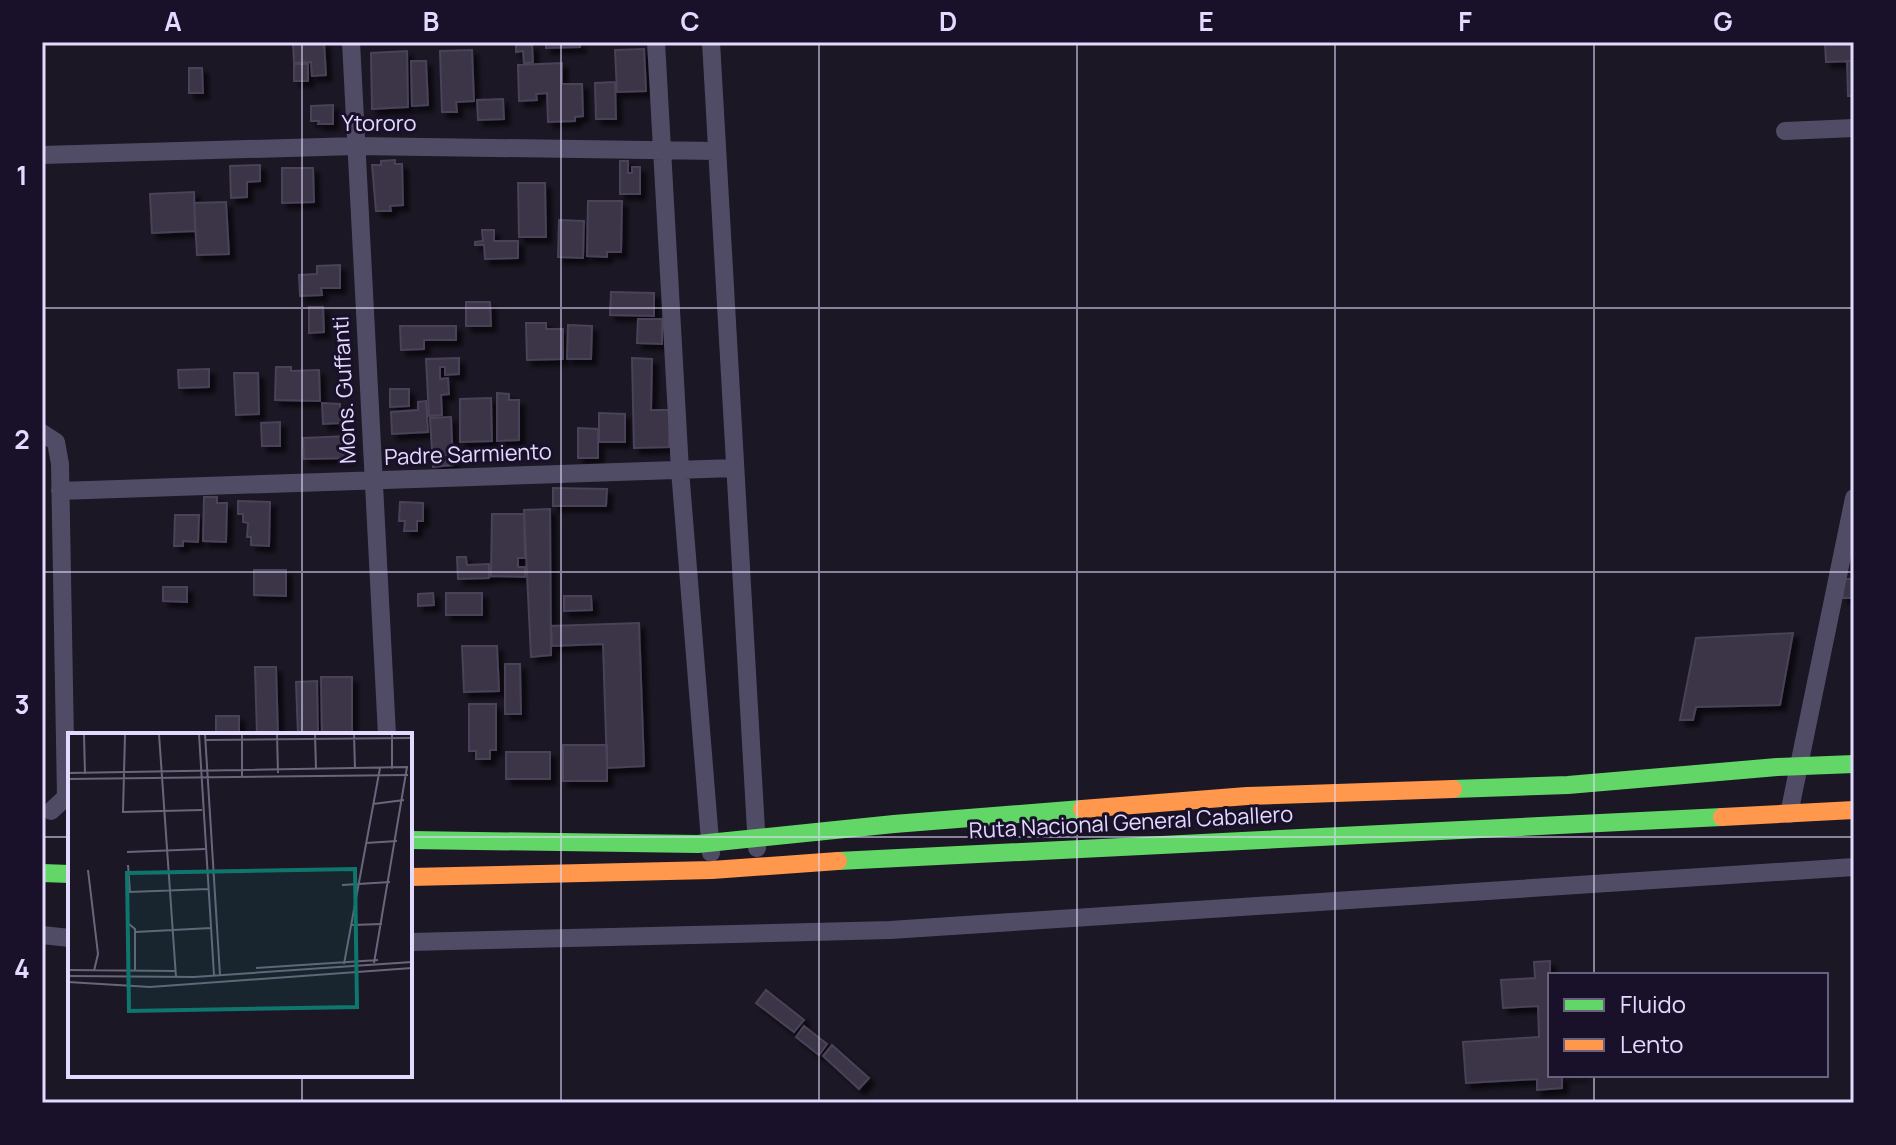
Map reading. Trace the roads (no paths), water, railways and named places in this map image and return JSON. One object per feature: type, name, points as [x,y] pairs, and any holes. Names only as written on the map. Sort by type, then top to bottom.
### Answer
[{"type":"main road","points":[[412,840],[710,843],[894,824],[1247,796],[1568,785],[1854,764]]},
{"type":"main road","name":"Ruta Nacional General Caballero","points":[[412,877],[712,870],[1854,810]]},
{"type":"main road","points":[[42,873],[68,874]]},
{"type":"street","name":"Mons. Guffanti","points":[[351,42],[387,733]]},
{"type":"street","points":[[656,42],[680,470],[712,870]]},
{"type":"street","points":[[711,42],[758,867]]},
{"type":"street","points":[[1785,131],[1854,128]]},
{"type":"street","name":"Ytororo","points":[[42,155],[356,146],[717,151]]},
{"type":"street","points":[[42,433],[56,442],[60,491],[66,797],[54,811]]},
{"type":"street","name":"Padre Sarmiento","points":[[60,491],[734,468]]},
{"type":"street","points":[[1789,814],[1854,498]]},
{"type":"street","points":[[412,942],[890,930],[1854,867]]},
{"type":"street","points":[[42,935],[68,938]]}]
